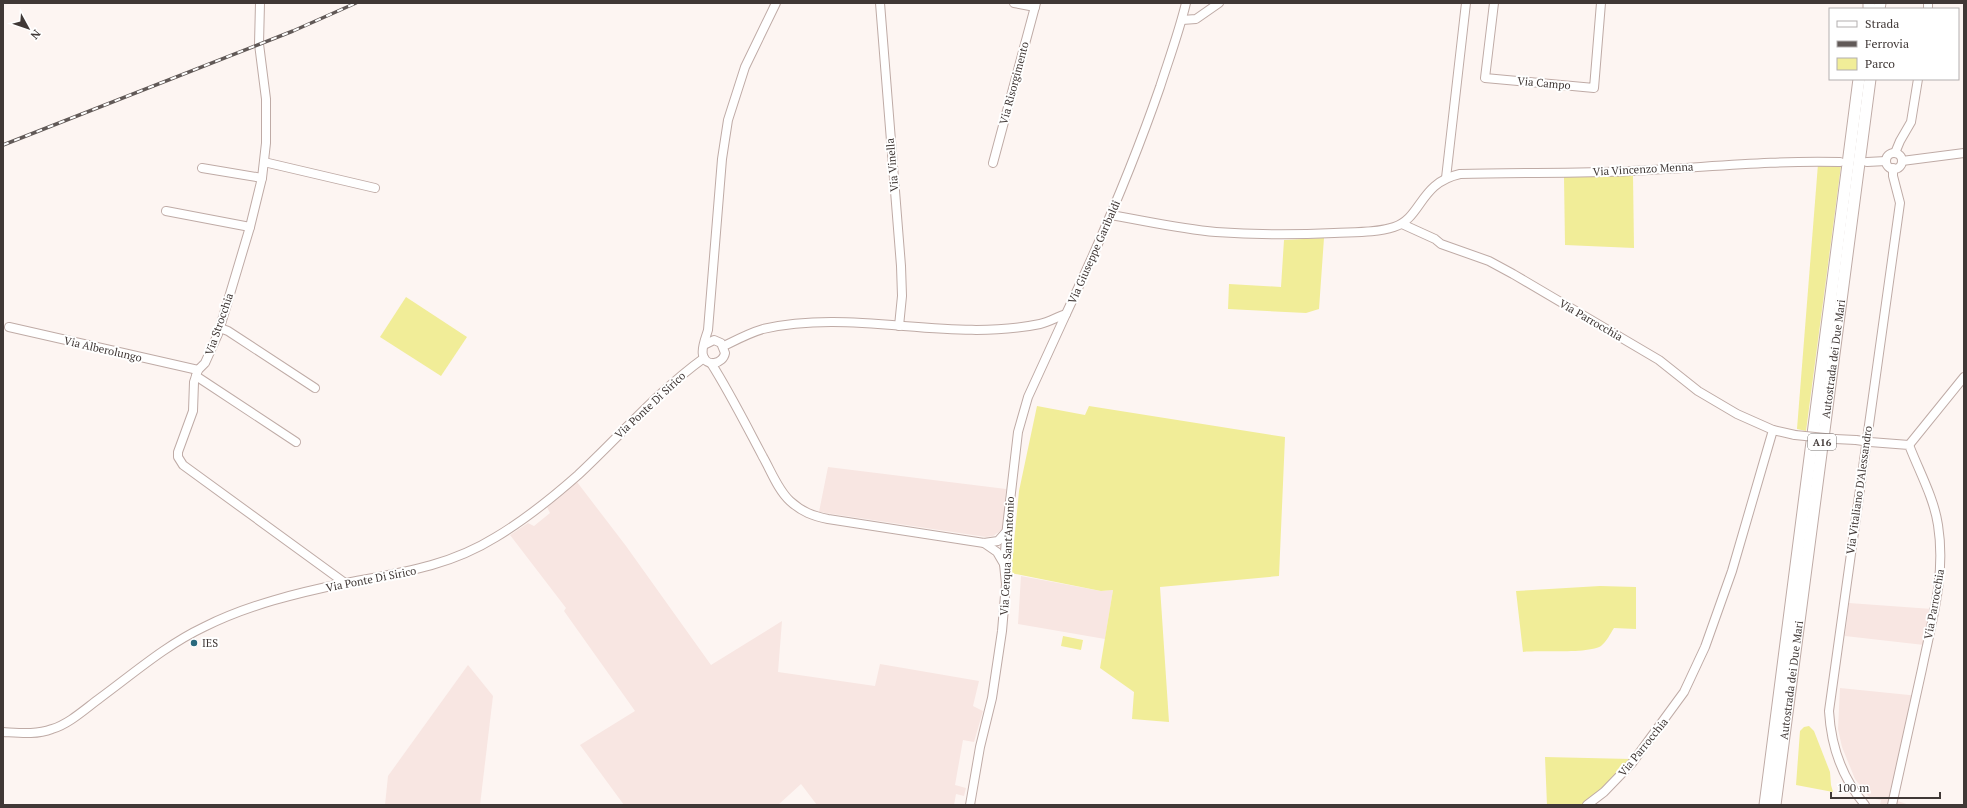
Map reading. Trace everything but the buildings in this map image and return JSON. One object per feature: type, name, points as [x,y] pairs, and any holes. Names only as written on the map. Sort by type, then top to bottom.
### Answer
[{"type":"highway","name":"Autostrada dei Due Mari","points":[[1765,805],[1859,80]]},
{"type":"highway","name":"Autostrada dei Due Mari","points":[[1775,805],[1870,80]]},
{"type":"highway","points":[[1778,805],[1786,717]]},
{"type":"street","name":"Via Strocchia","points":[[260,3],[259,44],[266,98],[266,143],[262,178],[250,227],[220,328],[205,362],[197,373],[193,411],[178,452],[181,462],[345,583]]},
{"type":"street","points":[[776,3],[745,67],[728,120],[722,159],[708,321],[702,352],[704,358],[711,363],[724,382],[776,482],[789,500],[800,509],[812,516],[984,543],[1001,550]]},
{"type":"street","name":"Via Vinella","points":[[880,3],[901,266],[902,296],[899,326]]},
{"type":"street","points":[[1014,3],[1035,5]]},
{"type":"street","name":"Via Giuseppe Garibaldi","points":[[721,344],[761,330],[785,326],[842,322],[938,330],[1009,328],[1041,324],[1066,314],[1111,216],[1151,114],[1182,20],[1186,3]]},
{"type":"street","points":[[1182,20],[1196,19],[1219,3]]},
{"type":"street","points":[[1111,216],[1214,232],[1287,236],[1373,231],[1402,224],[1410,216],[1430,188],[1446,178],[1466,3]]},
{"type":"street","name":"Via Campo","points":[[1494,3],[1485,78],[1594,88],[1601,3]]},
{"type":"street","name":"Via Risorgimento","points":[[993,163],[1035,5]]},
{"type":"street","points":[[1886,161],[1888,156],[1895,153],[1911,122],[1918,80]]},
{"type":"street","points":[[1895,153],[1899,155],[1902,161]]},
{"type":"street","points":[[1886,161],[1888,165],[1893,168],[1898,167],[1902,161],[1964,153]]},
{"type":"street","name":"Via Vincenzo Menna","points":[[1446,178],[1460,174],[1630,171],[1713,165],[1805,161],[1840,162]]},
{"type":"street","points":[[1867,162],[1886,161]]},
{"type":"street","points":[[264,162],[375,188]]},
{"type":"street","points":[[202,168],[262,178]]},
{"type":"street","name":"Via Vitaliano D'Alessandro","points":[[1865,805],[1844,775],[1838,761],[1830,729],[1829,711],[1900,203],[1893,176],[1893,168]]},
{"type":"street","points":[[166,211],[250,227]]},
{"type":"street","name":"Via Parrocchia","points":[[1402,224],[1435,239],[1441,244],[1488,261],[1513,274],[1659,360],[1698,390],[1730,410],[1773,430],[1796,435],[1909,445],[1938,523],[1941,564],[1936,603],[1892,805]]},
{"type":"street","name":"Via Cerqua Sant'Antonio","points":[[970,805],[980,747],[992,698],[1002,631],[1006,584],[1001,550],[1006,532],[1018,432],[1028,397],[1066,314]]},
{"type":"street","points":[[708,321],[721,344],[724,356],[722,367],[724,382]]},
{"type":"street","name":"Via Alberolungo","points":[[9,327],[197,373]]},
{"type":"street","points":[[220,328],[228,331],[315,388]]},
{"type":"street","points":[[704,345],[710,341],[721,344]]},
{"type":"street","points":[[711,363],[720,362],[724,356]]},
{"type":"street","name":"Via Ponte Di Sirico","points":[[3,732],[38,733],[54,729],[75,717],[158,654],[203,627],[238,612],[264,603],[345,583],[433,566],[456,558],[496,538],[550,499],[577,475],[639,412],[673,382],[704,358]]},
{"type":"street","points":[[197,373],[296,442]]},
{"type":"street","points":[[1909,445],[1964,377]]},
{"type":"street","name":"Via Parrocchia","points":[[1587,805],[1604,792],[1632,763],[1684,692],[1705,647],[1732,571],[1773,430]]},
{"type":"street","points":[[984,543],[998,541],[1006,532]]},
{"type":"street","points":[[998,541],[1001,550]]},
{"type":"shaded area","points":[[828,467],[1006,489],[1003,529],[993,536],[986,537],[819,512]]},
{"type":"shaded area","points":[[577,482],[626,546],[711,665],[782,621],[778,672],[875,686],[880,664],[979,681],[973,706],[983,711],[974,742],[963,740],[955,785],[966,788],[964,796],[956,794],[954,805],[817,805],[801,784],[778,805],[624,805],[580,745],[635,711],[564,611],[566,608],[510,535],[528,523],[534,526],[550,513],[547,507]]},
{"type":"shaded area","points":[[1021,576],[1101,591],[1113,590],[1105,639],[1018,624]]},
{"type":"shaded area","points":[[1849,603],[1932,609],[1924,645],[1845,636]]},
{"type":"shaded area","points":[[468,665],[493,696],[480,805],[385,805],[388,776]]},
{"type":"shaded area","points":[[1840,688],[1919,696],[1898,801],[1909,805],[1880,805],[1881,800],[1870,798],[1855,779],[1842,747],[1838,729]]},
{"type":"green space","points":[[1818,164],[1841,166],[1806,431],[1797,429]]},
{"type":"green space","points":[[1633,175],[1634,248],[1565,245],[1564,177]]},
{"type":"green space","points":[[1324,238],[1319,309],[1306,313],[1228,309],[1229,284],[1281,287],[1284,240]]},
{"type":"green space","points":[[406,297],[467,337],[441,376],[380,337]]},
{"type":"green space","points":[[1037,406],[1085,415],[1089,406],[1285,437],[1279,576],[1160,587],[1169,722],[1132,719],[1134,692],[1100,668],[1113,590],[1101,591],[1011,573],[1019,491]]},
{"type":"green space","points":[[1600,586],[1636,587],[1636,629],[1614,628],[1607,640],[1601,646],[1586,650],[1523,652],[1516,591]]},
{"type":"green space","points":[[1063,636],[1083,640],[1081,650],[1061,646]]},
{"type":"green space","points":[[1809,726],[1814,731],[1830,772],[1833,792],[1796,785],[1800,731],[1804,727]]},
{"type":"green space","points":[[1545,757],[1631,759],[1603,791],[1584,805],[1547,805]]},
{"type":"railway","points":[[3,145],[293,31],[356,3]]},
{"type":"place","name":"IES","points":[[194,643]]}]
